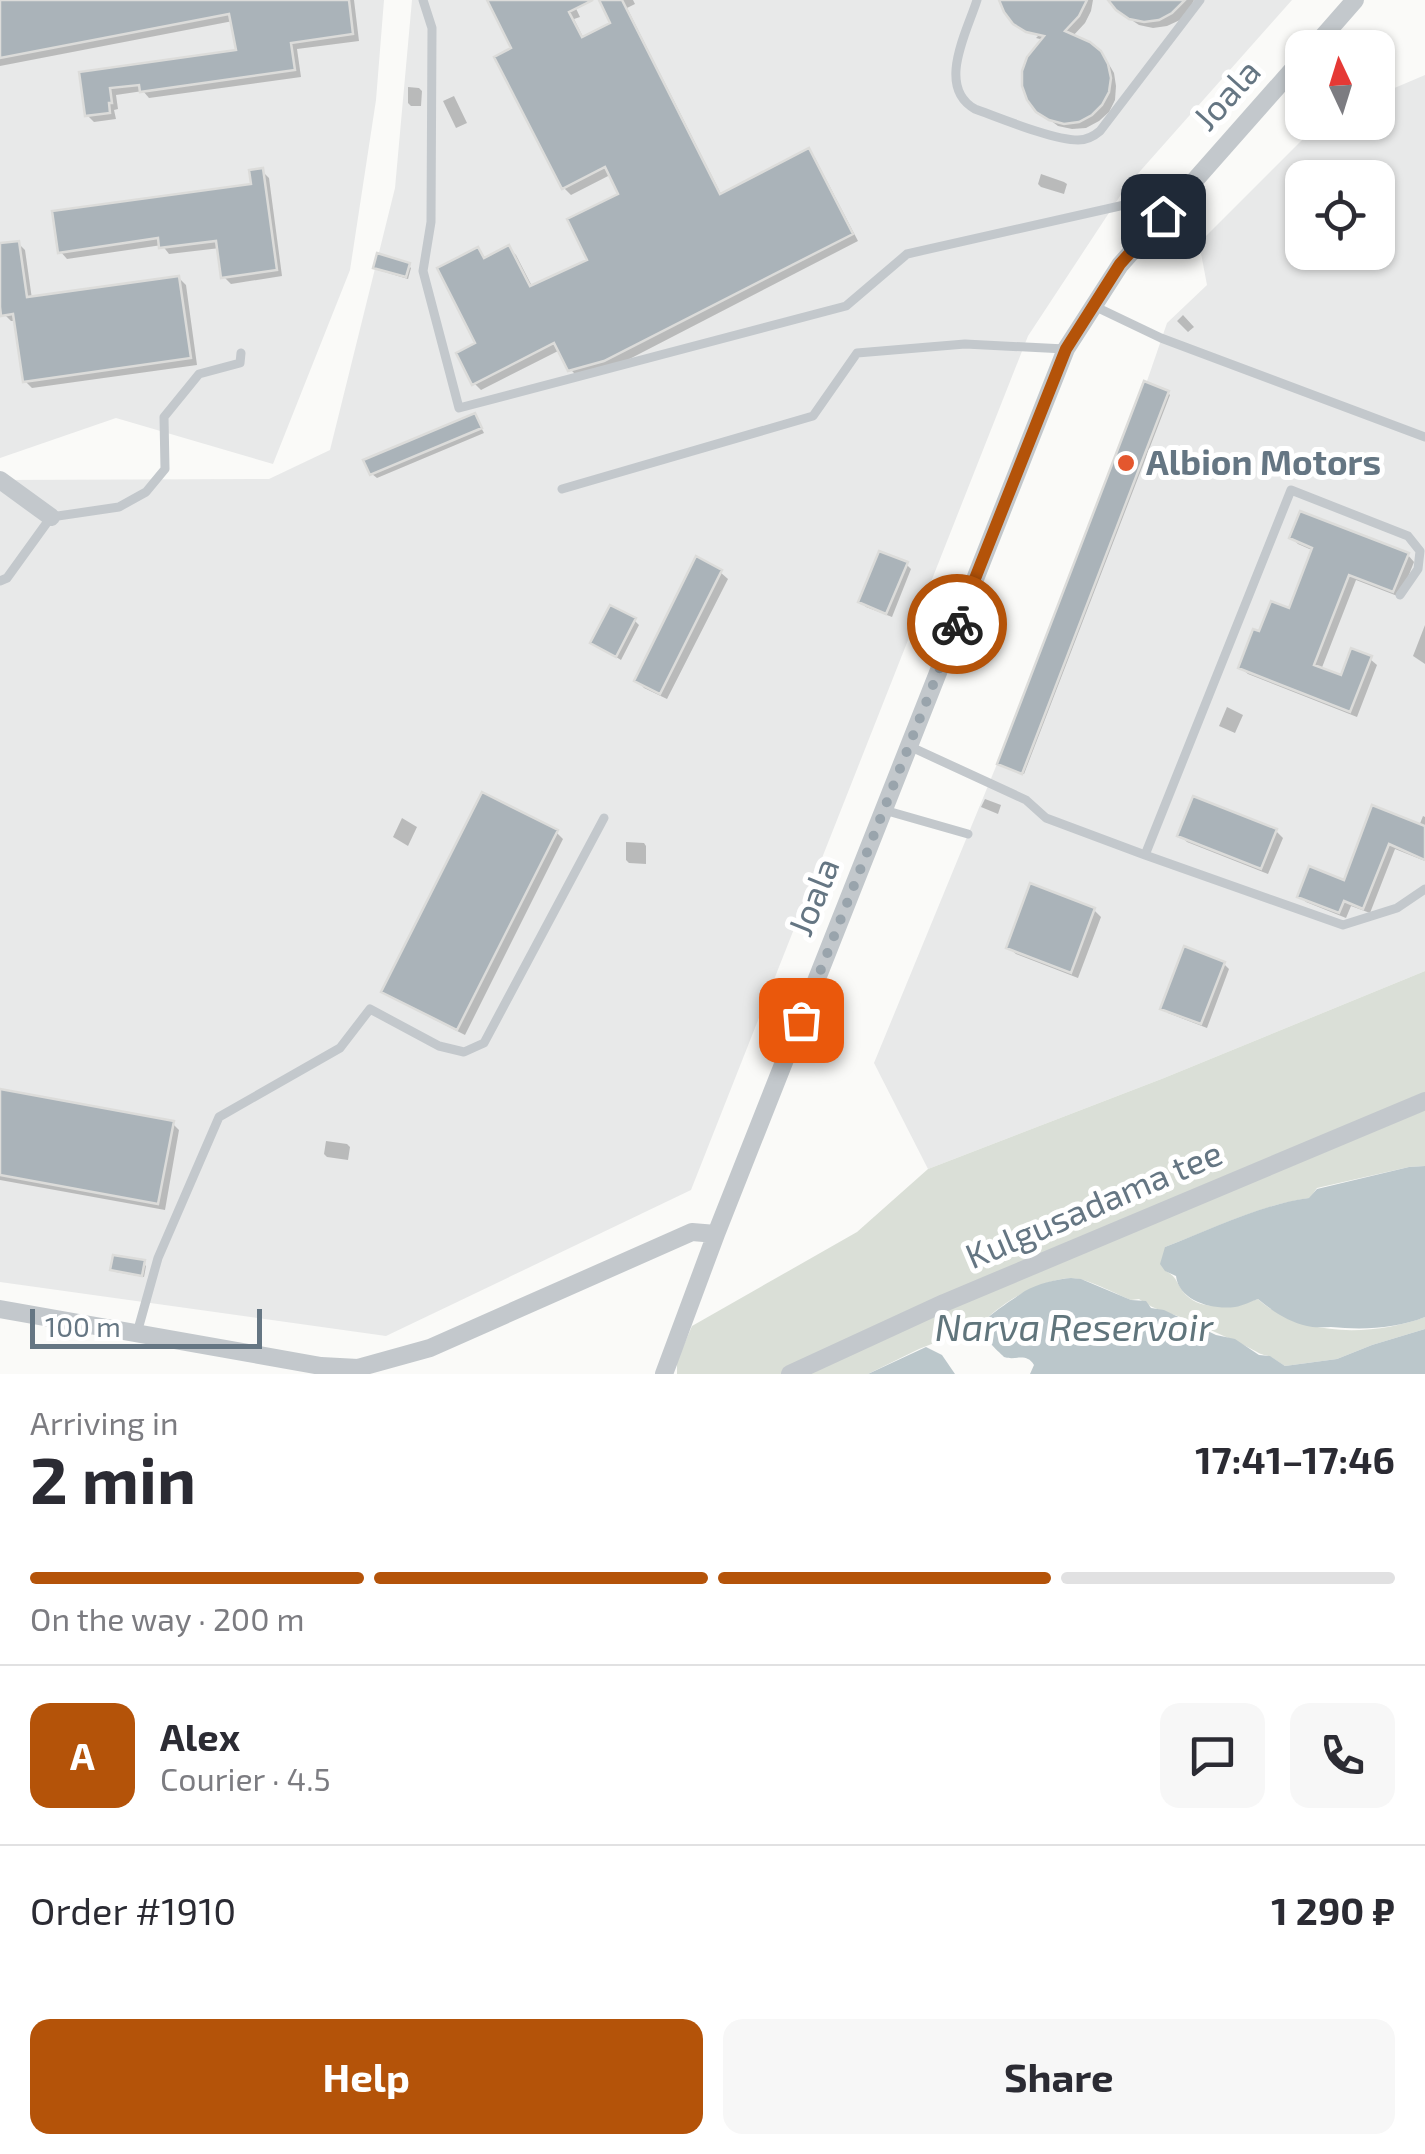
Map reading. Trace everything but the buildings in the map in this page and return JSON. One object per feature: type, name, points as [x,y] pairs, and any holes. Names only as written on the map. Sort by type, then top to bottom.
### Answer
[{"type":"street","points":[[1329,30],[1356,0]]},
{"type":"street","name":"Joala","points":[[664,1374],[1066,349],[1120,264],[1285,78]]},
{"type":"street","points":[[0,480],[52,517]]},
{"type":"street","name":"Kulgusadama tee","points":[[790,1374],[944,1303],[1425,1102]]},
{"type":"street","points":[[0,1309],[321,1366],[358,1368],[430,1348],[692,1232],[716,1234]]},
{"type":"lane","points":[[423,0],[432,28],[430,222],[422,271],[458,408],[846,306],[907,254],[1184,192]]},
{"type":"lane","points":[[977,0],[956,69],[957,88],[963,101],[992,115],[1082,140],[1100,131],[1200,0]]},
{"type":"lane","points":[[1094,306],[1162,338],[1425,437]]},
{"type":"lane","points":[[562,489],[814,416],[856,352],[964,344],[1066,349]]},
{"type":"lane","points":[[0,581],[7,578],[52,517],[119,507],[146,492],[166,469],[164,417],[198,374],[240,363],[240,352]]},
{"type":"lane","points":[[1145,855],[1292,490],[1408,536],[1420,551],[1418,568],[1400,595]]},
{"type":"lane","points":[[909,746],[1026,800],[1046,818],[1343,924],[1397,908],[1425,889]]},
{"type":"lane","points":[[884,810],[968,834]]},
{"type":"lane","points":[[137,1333],[158,1258],[219,1117],[340,1048],[370,1009],[439,1046],[464,1052],[484,1043],[604,818]]},
{"type":"shaded area","points":[[0,0],[384,0],[376,100],[350,270],[273,464],[116,418],[0,458]]},
{"type":"shaded area","points":[[412,0],[1292,0],[1126,187],[1028,336],[691,1190],[386,1336],[0,1282],[0,480],[269,479],[330,450],[395,188]]},
{"type":"shaded area","points":[[1425,75],[1425,971],[928,1169],[874,1063],[997,764],[1167,323],[1207,285],[1199,243],[1302,140],[1395,140],[1395,88]]},
{"type":"shaded area","points":[[1425,971],[1425,1166],[1317,1188],[1310,1198],[1254,1212],[1165,1247],[1166,1271],[1186,1295],[1202,1304],[1231,1305],[1258,1299],[1295,1321],[1338,1330],[1383,1328],[1425,1317],[1425,1329],[1337,1359],[1285,1366],[1139,1299],[1131,1300],[1090,1282],[1067,1278],[1026,1291],[982,1324],[868,1374],[677,1374],[677,1361],[692,1326],[857,1232],[928,1169]]},
{"type":"water","points":[[1425,1166],[1425,1317],[1378,1328],[1310,1327],[1287,1319],[1258,1299],[1226,1308],[1198,1302],[1183,1292],[1176,1276],[1160,1264],[1165,1247],[1236,1218],[1309,1198],[1317,1189]]},
{"type":"water","name":"Narva Reservoir","points":[[1071,1278],[1131,1300],[1146,1301],[1151,1308],[1235,1339],[1285,1366],[1337,1359],[1425,1329],[1425,1374],[1030,1374],[1034,1365],[1031,1361],[1004,1357],[986,1338],[982,1325],[1025,1291]]},
{"type":"water","name":"Narva Reservoir","points":[[926,1347],[942,1355],[955,1374],[868,1374]]},
{"type":"way so far","points":[[801,1020],[957,624]]},
{"type":"place","name":"Albion Motors","points":[[1126,463]]},
{"type":"route","points":[[957,624],[1066,349],[1120,264],[1163,216]]}]
